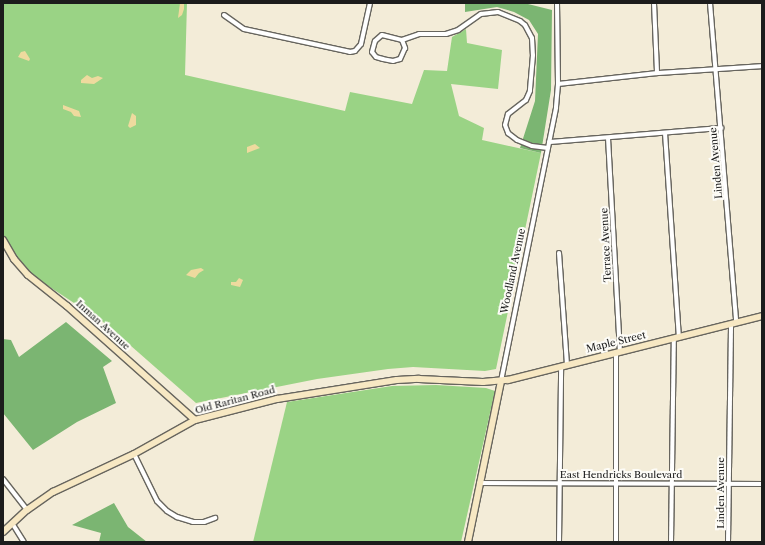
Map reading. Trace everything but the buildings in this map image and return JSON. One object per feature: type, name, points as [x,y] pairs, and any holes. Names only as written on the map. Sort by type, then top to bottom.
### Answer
[{"type":"main road","name":"Inman Avenue","points":[[3,240],[14,259],[28,275],[67,306],[195,420]]},
{"type":"main road","name":"Maple Street","points":[[501,381],[762,316]]},
{"type":"main road","name":"Old Raritan Road","points":[[3,532],[27,510],[53,492],[134,454],[195,420],[251,404],[297,395],[397,380],[501,381]]},
{"type":"main road","name":"Woodland Avenue","points":[[468,542],[501,381]]},
{"type":"street","points":[[224,15],[244,29],[350,52],[355,51],[361,44],[370,3]]},
{"type":"street","name":"Woodland Avenue","points":[[501,381],[548,148],[558,84],[557,3]]},
{"type":"street","points":[[654,3],[657,73]]},
{"type":"street","name":"Linden Avenue","points":[[710,3],[721,128],[733,323],[728,483],[728,542]]},
{"type":"street","points":[[402,40],[405,48],[400,59],[393,61],[383,59],[376,57],[372,52],[373,43],[379,36],[387,36],[402,40],[419,34],[451,33],[481,14],[498,12],[520,20],[525,25],[532,38],[533,55],[530,91],[526,100],[508,114],[505,125],[508,133],[517,140],[532,146],[548,148]]},
{"type":"street","points":[[558,84],[657,73],[762,66]]},
{"type":"street","points":[[549,142],[665,134],[721,128]]},
{"type":"street","points":[[665,134],[677,337],[671,482],[671,542]]},
{"type":"street","name":"Terrace Avenue","points":[[608,138],[618,352],[616,542]]},
{"type":"street","points":[[559,253],[564,366],[559,542]]},
{"type":"street","points":[[134,454],[157,501],[167,511],[176,517],[193,522],[204,522],[215,518]]},
{"type":"street","points":[[3,479],[27,510]]},
{"type":"street","name":"East Hendricks Boulevard","points":[[479,483],[560,484],[671,482],[762,484]]},
{"type":"street","points":[[12,523],[24,542]]},
{"type":"green space","points":[[3,3],[187,3],[185,75],[345,111],[350,92],[412,104],[424,70],[447,71],[452,37],[466,29],[467,43],[502,50],[498,89],[451,84],[459,116],[484,128],[482,140],[541,153],[496,369],[485,371],[413,367],[388,369],[317,379],[196,403],[106,324],[33,276],[16,256],[3,234]]},
{"type":"green space","points":[[465,3],[524,3],[552,10],[551,90],[541,153],[520,148],[535,101],[538,34],[529,20],[514,12],[497,7],[465,12]]},
{"type":"green space","points":[[66,322],[112,361],[103,367],[116,403],[77,422],[33,450],[3,413],[3,339],[11,340],[19,357]]},
{"type":"green space","points":[[436,385],[486,388],[495,391],[461,542],[253,542],[287,402],[392,386]]},
{"type":"green space","points":[[114,503],[128,527],[147,542],[99,542],[101,533],[72,525]]},
{"type":"sand","points":[[180,3],[184,3],[184,9],[182,15],[178,18]]},
{"type":"sand","points":[[25,51],[30,59],[29,61],[18,57],[21,52]]},
{"type":"sand","points":[[87,75],[92,78],[98,76],[103,78],[94,84],[81,83],[81,80]]},
{"type":"sand","points":[[63,105],[79,111],[81,117],[74,116],[71,112],[63,109]]},
{"type":"sand","points":[[132,113],[136,116],[136,125],[130,128],[128,126]]},
{"type":"sand","points":[[255,144],[260,148],[247,153],[247,147]]},
{"type":"sand","points":[[201,268],[204,270],[195,278],[186,275],[191,270]]},
{"type":"sand","points":[[239,278],[243,280],[240,287],[231,285],[231,282],[236,282]]}]
